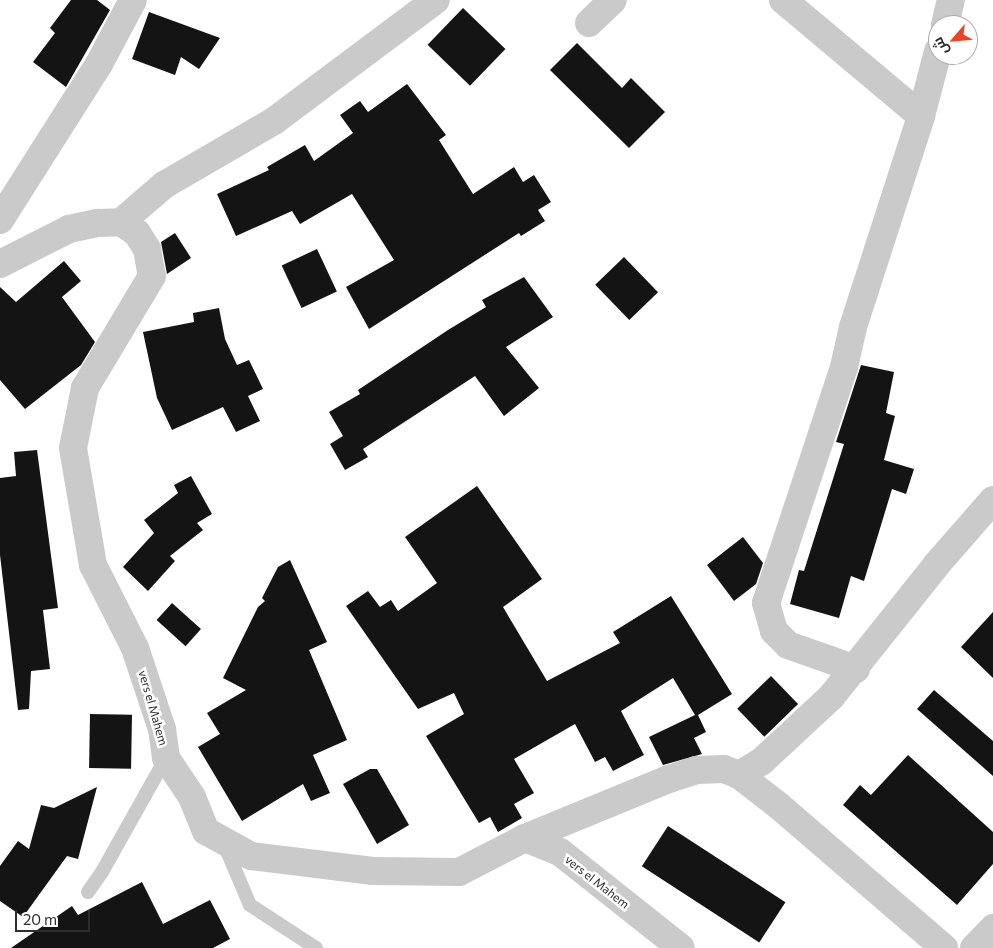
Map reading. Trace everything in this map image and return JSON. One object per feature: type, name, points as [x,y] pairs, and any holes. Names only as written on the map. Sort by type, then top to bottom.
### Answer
[{"type":"street","points":[[0,220],[99,64],[132,0]]},
{"type":"street","points":[[0,264],[69,229],[98,223],[121,222],[164,185],[274,121],[436,0]]},
{"type":"street","points":[[589,23],[612,0]]},
{"type":"street","points":[[783,0],[921,116]]},
{"type":"street","points":[[947,15],[951,0]]},
{"type":"street","points":[[856,669],[788,645],[774,631],[766,603],[921,116],[934,65]]},
{"type":"street","name":"vers el Mahem","points":[[121,222],[137,233],[147,249],[152,276],[84,388],[72,448],[93,565],[135,648],[162,729],[166,758],[192,797],[206,831],[251,856],[373,871],[459,872],[525,838],[560,852],[681,948]]},
{"type":"street","points":[[740,775],[761,762],[789,738],[856,669],[902,606],[993,500]]},
{"type":"street","points":[[525,838],[696,770],[724,769],[740,775],[944,948]]},
{"type":"street","points":[[974,948],[993,928]]},
{"type":"lane","points":[[88,892],[102,872],[166,758]]},
{"type":"lane","points":[[223,841],[250,905],[316,948]]},
{"type":"building","points":[[71,0],[97,0],[110,10],[66,87],[33,62],[55,33],[50,28]]},
{"type":"building","points":[[463,8],[505,49],[470,86],[428,45]]},
{"type":"building","points":[[149,12],[220,38],[199,69],[181,57],[175,75],[132,59]]},
{"type":"building","points":[[577,43],[622,88],[631,78],[665,112],[629,148],[550,70]]},
{"type":"building","points":[[407,84],[446,135],[439,140],[473,194],[514,167],[523,182],[534,175],[551,202],[538,210],[545,221],[521,236],[519,233],[369,329],[346,287],[394,260],[352,194],[300,224],[292,211],[236,236],[217,194],[269,170],[267,167],[305,145],[314,161],[353,133],[340,115],[360,101],[368,112]]},
{"type":"building","points":[[175,233],[191,258],[167,274],[161,242]]},
{"type":"building","points":[[317,249],[337,292],[302,308],[282,265]]},
{"type":"building","points":[[624,257],[658,292],[629,320],[595,285]]},
{"type":"building","points":[[64,261],[81,281],[62,297],[95,342],[81,365],[25,409],[0,380],[0,287],[16,302]]},
{"type":"building","points":[[524,277],[553,317],[506,347],[539,388],[504,416],[475,376],[363,449],[368,457],[345,470],[330,444],[343,436],[329,412],[360,394],[358,390],[486,307],[482,300]]},
{"type":"building","points":[[219,308],[225,339],[237,365],[249,360],[263,389],[248,396],[260,421],[236,432],[223,407],[172,430],[157,398],[143,332],[194,322],[193,313]]},
{"type":"building","points":[[861,365],[894,372],[886,413],[895,416],[884,460],[914,469],[906,494],[892,489],[864,581],[851,576],[839,618],[790,604],[799,570],[804,571],[844,444],[836,442]]},
{"type":"building","points":[[37,450],[58,608],[43,610],[50,669],[31,671],[29,709],[18,710],[0,555],[0,478],[16,476],[14,452]]},
{"type":"building","points":[[191,476],[212,514],[197,523],[203,530],[170,556],[175,561],[148,591],[123,567],[154,533],[144,520],[178,493],[174,485]]},
{"type":"building","points":[[477,486],[542,579],[503,607],[547,681],[620,643],[613,632],[671,596],[732,694],[698,715],[706,732],[694,738],[702,754],[663,765],[649,737],[695,715],[673,678],[621,711],[644,755],[613,771],[605,757],[595,762],[575,724],[514,759],[534,793],[514,804],[522,818],[498,832],[490,817],[479,823],[426,736],[464,714],[454,693],[418,709],[346,606],[368,591],[380,607],[391,600],[398,611],[437,583],[405,537]]},
{"type":"building","points":[[743,537],[763,563],[756,584],[734,601],[707,565]]},
{"type":"building","points":[[290,560],[327,642],[309,650],[347,740],[313,755],[330,793],[311,801],[303,784],[242,821],[198,747],[220,734],[207,713],[246,690],[223,678],[258,607],[265,601],[262,598],[278,567]]},
{"type":"building","points":[[172,603],[201,629],[186,646],[157,620]]},
{"type":"building","points":[[993,612],[993,678],[961,647]]},
{"type":"building","points":[[771,676],[798,704],[764,737],[737,709]]},
{"type":"building","points":[[934,690],[993,741],[993,776],[917,709]]},
{"type":"building","points":[[90,714],[132,715],[131,769],[89,768]]},
{"type":"building","points":[[908,755],[993,832],[993,864],[957,905],[843,805],[860,785],[871,795]]},
{"type":"building","points":[[370,769],[377,769],[409,825],[377,844],[343,784]]},
{"type":"building","points":[[97,787],[78,859],[67,856],[23,917],[0,901],[0,866],[18,841],[29,849],[41,805],[54,808]]},
{"type":"building","points":[[668,826],[785,902],[759,943],[642,866]]},
{"type":"building","points":[[142,882],[163,924],[210,900],[230,939],[213,948],[11,948],[72,906],[78,915]]}]
